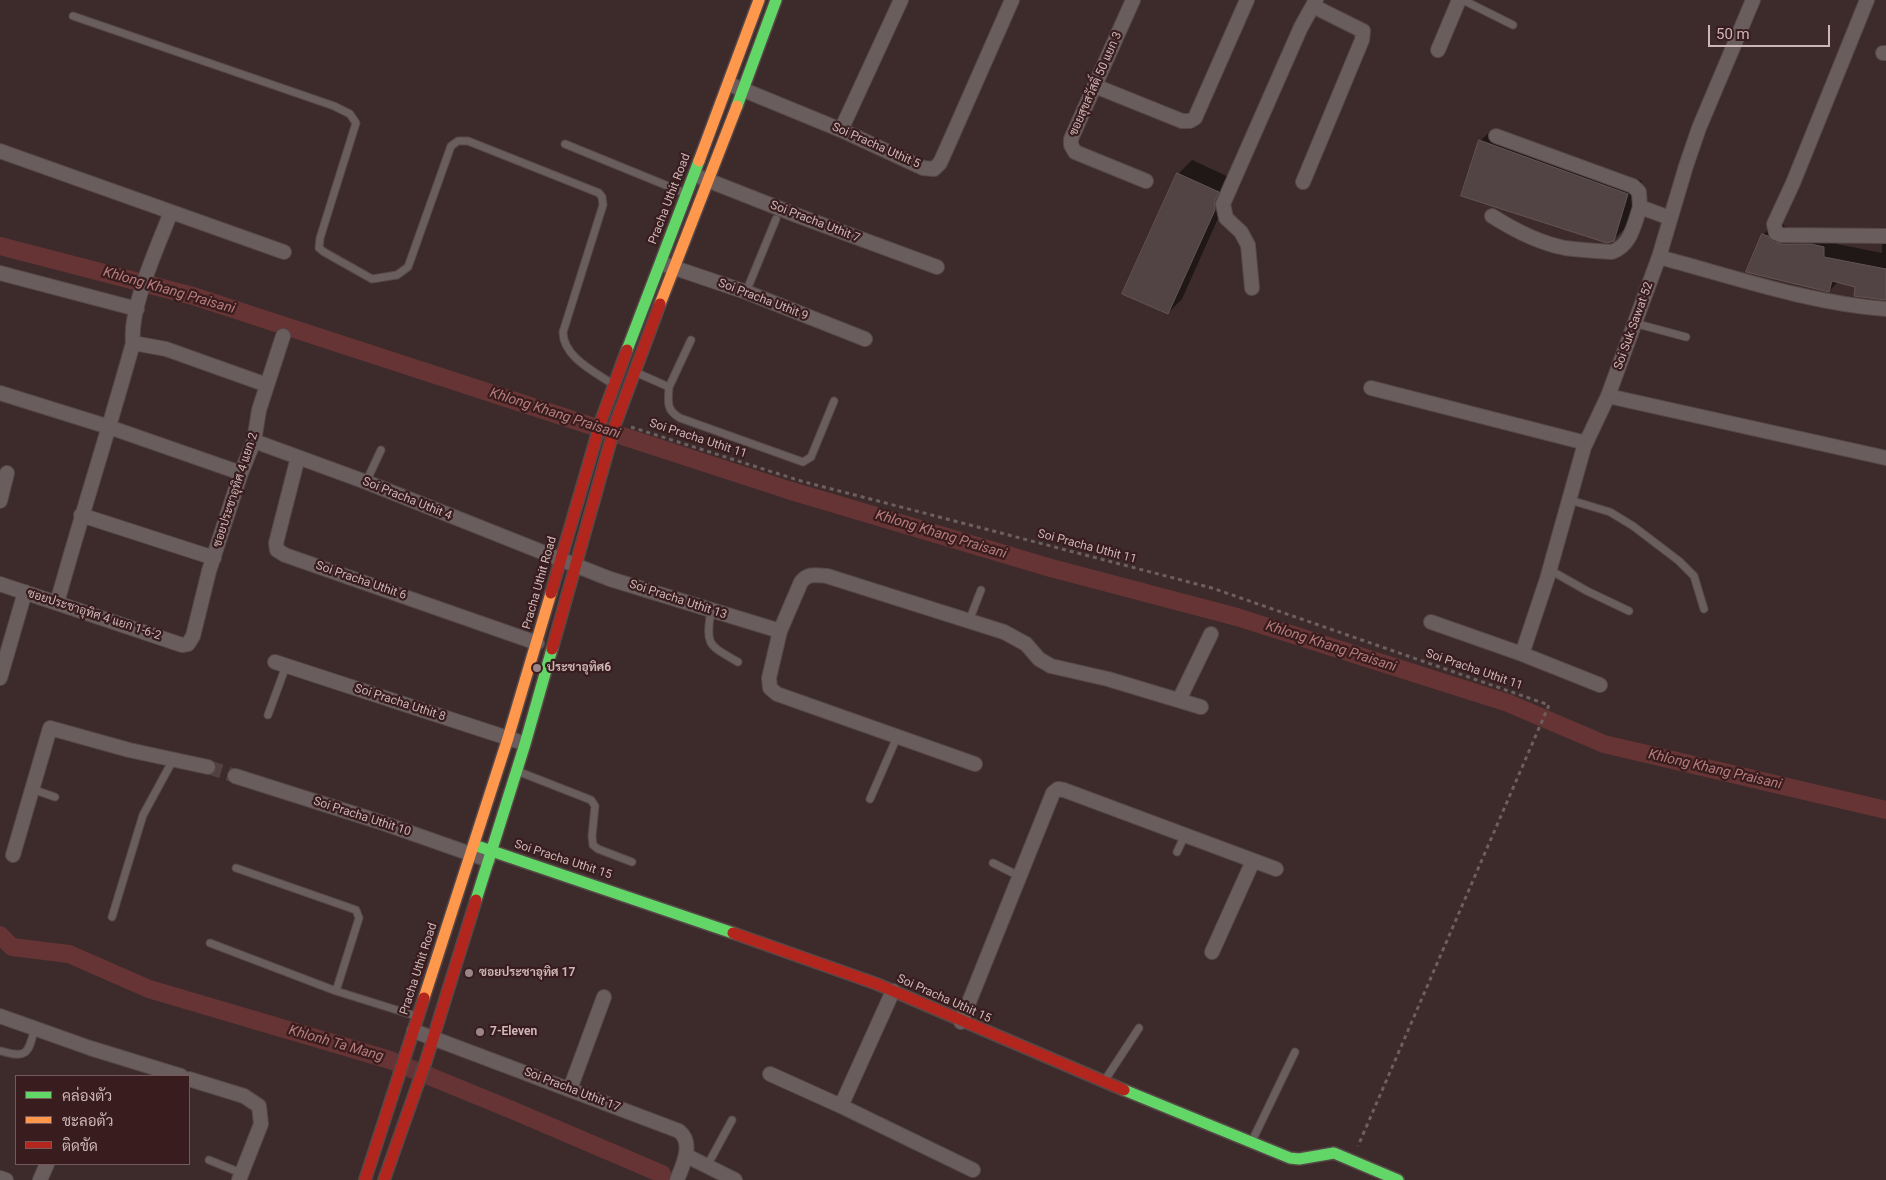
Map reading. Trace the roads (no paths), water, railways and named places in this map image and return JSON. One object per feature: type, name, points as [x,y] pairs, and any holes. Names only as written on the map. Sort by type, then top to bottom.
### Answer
[{"type":"main road","name":"Pracha Uthit Road","points":[[365,1180],[508,738],[602,418],[688,194],[759,0]]},
{"type":"main road","points":[[384,1180],[426,1061],[525,744],[616,422],[744,89],[776,0]]},
{"type":"main road","name":"Soi Pracha Uthit 15","points":[[490,855],[667,909],[893,991],[961,1022],[1290,1158],[1299,1159],[1334,1153],[1398,1180]]},
{"type":"street","points":[[840,130],[901,0]]},
{"type":"street","name":"Soi Pracha Uthit 5","points":[[729,83],[840,130],[922,168],[934,169],[940,163],[950,143],[1012,0]]},
{"type":"street","name":"ฃอยสุขสวัสดิ์ 50 แยก 3","points":[[1133,0],[1071,139],[1071,144],[1075,152],[1146,181]]},
{"type":"street","points":[[1095,86],[1182,121],[1190,121],[1195,118],[1247,0]]},
{"type":"street","points":[[1438,50],[1461,0]]},
{"type":"street","name":"Soi Suk Sawat 52","points":[[1522,654],[1550,570],[1586,443],[1608,396],[1659,256],[1699,128],[1753,0]]},
{"type":"street","points":[[1867,0],[1793,183],[1774,224],[1774,229],[1776,233],[1781,235],[1886,236]]},
{"type":"street","points":[[1252,288],[1248,245],[1241,232],[1226,218],[1223,204],[1301,27],[1315,3],[1363,31],[1362,40],[1303,182]]},
{"type":"street","points":[[1492,216],[1509,227],[1531,237],[1563,248],[1612,252],[1619,250],[1627,243],[1640,207],[1639,192],[1634,186],[1496,136]]},
{"type":"street","points":[[0,152],[284,252]]},
{"type":"street","name":"Soi Pracha Uthit 7","points":[[694,175],[806,219],[937,266]]},
{"type":"street","points":[[1640,207],[1670,218]]},
{"type":"street","points":[[57,603],[81,515],[133,343],[132,334],[143,287],[171,212]]},
{"type":"street","points":[[1659,256],[1774,290],[1886,309]]},
{"type":"street","name":"Soi Pracha Uthit 9","points":[[660,263],[746,292],[865,339]]},
{"type":"street","points":[[0,273],[137,309]]},
{"type":"street","name":"ซอยประชาอุทิศ 4 แยก 2","points":[[188,644],[193,636],[214,558],[241,473],[254,441],[259,410],[283,336]]},
{"type":"street","points":[[133,343],[166,349],[267,385]]},
{"type":"street","points":[[1371,388],[1586,443]]},
{"type":"street","points":[[0,393],[109,427],[241,473]]},
{"type":"street","points":[[1608,396],[1886,458]]},
{"type":"street","name":"Soi Pracha Uthit 4","points":[[254,441],[366,482],[576,566]]},
{"type":"street","name":"Soi Pracha Uthit 6","points":[[298,457],[276,543],[277,550],[285,555],[537,643]]},
{"type":"street","points":[[0,501],[7,474]]},
{"type":"street","points":[[81,515],[214,558]]},
{"type":"street","name":"Soi Pracha Uthit 13","points":[[576,566],[711,611],[780,631]]},
{"type":"street","points":[[975,764],[777,694],[770,688],[769,678],[780,631],[801,582],[805,577],[815,574],[826,576],[969,621],[1018,638],[1039,659],[1050,666],[1108,679],[1201,707]]},
{"type":"street","name":"ซอยประชาอุทิศ 4 แยก 1-6-2","points":[[0,584],[182,645],[188,644]]},
{"type":"street","points":[[0,678],[25,592]]},
{"type":"street","points":[[1431,622],[1522,654],[1600,685]]},
{"type":"street","points":[[1179,700],[1211,634]]},
{"type":"street","name":"Soi Pracha Uthit 8","points":[[281,664],[525,744]]},
{"type":"street","points":[[13,855],[50,728],[129,750],[208,768]]},
{"type":"street","name":"Soi Pracha Uthit 10","points":[[235,776],[490,855]]},
{"type":"street","points":[[961,1022],[1053,793],[1058,789],[1276,869]]},
{"type":"street","points":[[1212,952],[1253,861]]},
{"type":"street","points":[[841,1106],[893,991]]},
{"type":"street","points":[[570,1089],[604,997]]},
{"type":"street","points":[[0,1016],[90,1048],[178,1075]]},
{"type":"street","name":"Soi Pracha Uthit 17","points":[[414,1031],[679,1131],[684,1135],[686,1141],[687,1156]]},
{"type":"street","points":[[770,1074],[973,1170]]},
{"type":"street","points":[[190,1079],[244,1096],[259,1106],[261,1124],[240,1176]]},
{"type":"street","points":[[677,1180],[687,1156],[735,1180]]},
{"type":"street","points":[[40,1180],[47,1165]]},
{"type":"street","points":[[0,1178],[6,1180]]},
{"type":"lane","points":[[1461,0],[1513,25]]},
{"type":"lane","points":[[73,16],[334,106],[350,114],[356,123],[320,238],[320,248],[372,279],[397,276],[408,266],[451,146],[458,141],[468,141],[599,193],[602,197],[603,205],[562,332],[563,342],[576,358],[614,385]]},
{"type":"lane","points":[[566,144],[702,199]]},
{"type":"lane","points":[[746,292],[776,219]]},
{"type":"lane","points":[[1634,323],[1686,337]]},
{"type":"lane","points":[[691,340],[669,387],[668,404],[672,414],[680,418],[803,462],[811,457],[834,401]]},
{"type":"lane","points":[[634,372],[669,387]]},
{"type":"lane","points":[[366,482],[381,450]]},
{"type":"lane","points":[[1570,500],[1610,512],[1634,526],[1679,561],[1694,576],[1704,609]]},
{"type":"lane","points":[[1550,570],[1587,591],[1630,611]]},
{"type":"lane","points":[[969,621],[981,590]]},
{"type":"lane","points":[[711,611],[707,632],[708,641],[716,649],[738,662]]},
{"type":"lane","points":[[268,715],[281,664]]},
{"type":"lane","points":[[870,799],[897,737]]},
{"type":"lane","points":[[112,917],[143,815],[173,760]]},
{"type":"lane","points":[[516,771],[591,800],[595,806],[593,845],[598,849],[632,862]]},
{"type":"lane","points":[[32,789],[55,798]]},
{"type":"lane","points":[[1177,852],[1185,835]]},
{"type":"lane","points":[[993,863],[1019,876]]},
{"type":"lane","points":[[236,868],[356,910],[359,918],[336,991]]},
{"type":"lane","points":[[210,943],[336,991],[419,1017]]},
{"type":"lane","points":[[0,1051],[16,1056],[25,1053],[30,1047],[35,1028]]},
{"type":"lane","points":[[1104,1082],[1139,1028]]},
{"type":"lane","points":[[1252,1142],[1295,1052]]},
{"type":"lane","points":[[708,1166],[732,1120]]},
{"type":"lane","points":[[210,1160],[240,1176]]},
{"type":"waterway","name":"Khlong Khang Praisani","points":[[0,246],[193,296],[788,490],[1051,568],[1237,617],[1508,703],[1604,744],[1886,810]]},
{"type":"waterway","name":"Khlonh Ta Mang","points":[[0,935],[12,947],[69,954],[149,989],[390,1060],[662,1174],[661,1180]]},
{"type":"tunnel","points":[[208,767],[235,776]]},
{"type":"place","name":"ประชาอุทิศ6","points":[[537,668]]},
{"type":"place","name":"ซอยประชาอุทิศ 17","points":[[469,973]]},
{"type":"place","name":"7-Eleven","points":[[480,1032]]}]
